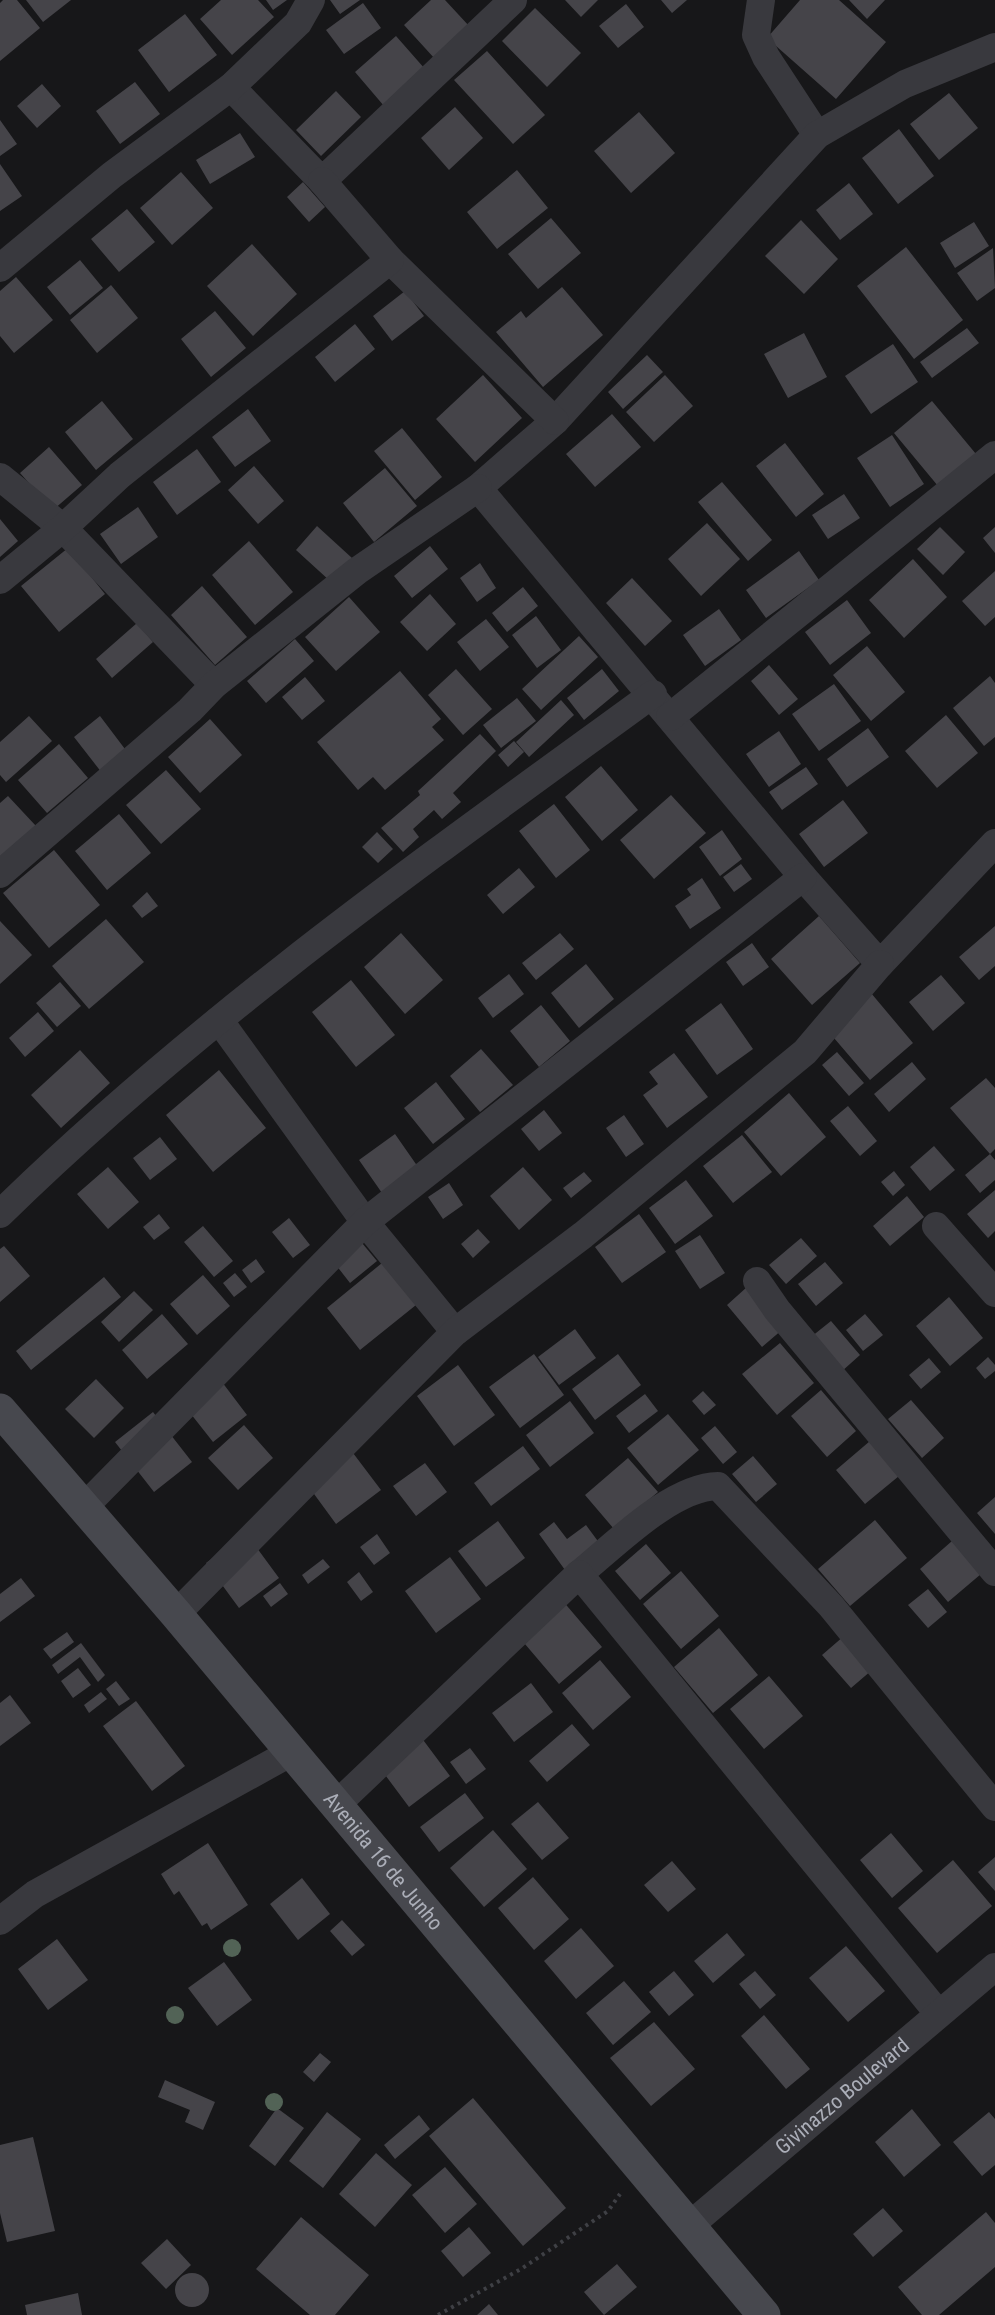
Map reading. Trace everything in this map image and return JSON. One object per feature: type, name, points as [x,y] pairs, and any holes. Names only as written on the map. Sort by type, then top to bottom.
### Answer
[{"type":"street","points":[[0,267],[112,175],[231,87],[298,23],[311,0]]},
{"type":"street","points":[[322,181],[513,0]]},
{"type":"street","points":[[761,0],[756,35],[766,57],[817,135]]},
{"type":"street","points":[[0,874],[190,710],[214,685],[357,571],[478,488],[555,421],[817,135],[905,84],[995,47]]},
{"type":"street","points":[[231,87],[322,181],[390,260],[555,421]]},
{"type":"street","points":[[0,580],[63,528],[120,475],[390,260]]},
{"type":"street","points":[[670,717],[995,455]]},
{"type":"street","points":[[0,477],[63,528],[214,685]]},
{"type":"street","points":[[478,488],[653,694],[803,877],[880,964]]},
{"type":"street","points":[[0,1214],[76,1140],[219,1020],[374,897],[653,694]]},
{"type":"street","points":[[176,1614],[455,1332],[583,1235],[804,1052],[880,964],[992,851]]},
{"type":"street","points":[[85,1506],[365,1222],[803,877]]},
{"type":"street","points":[[219,1020],[365,1222],[455,1332]]},
{"type":"street","points":[[936,1226],[995,1293]]},
{"type":"street","points":[[757,1281],[777,1310],[995,1572]]},
{"type":"street","name":"Avenida 16 de Junho","points":[[0,1410],[85,1506],[764,2315]]},
{"type":"street","points":[[336,1805],[579,1574],[675,1498],[701,1486],[718,1486],[831,1606],[995,1807]]},
{"type":"street","points":[[579,1574],[939,2013]]},
{"type":"street","points":[[0,1921],[35,1894],[291,1753]]},
{"type":"street","name":"Givinazzo Boulevard","points":[[689,2226],[995,1967]]},
{"type":"path","points":[[438,2315],[521,2269],[608,2211],[639,2166]]},
{"type":"building","points":[[3,0],[17,0],[40,28],[0,61],[0,3]]},
{"type":"building","points":[[26,0],[71,0],[43,22]]},
{"type":"building","points":[[221,0],[258,0],[274,17],[232,55],[200,19]]},
{"type":"building","points":[[266,0],[287,0],[273,10]]},
{"type":"building","points":[[330,0],[360,0],[340,14]]},
{"type":"building","points":[[431,0],[445,0],[470,27],[435,59],[404,25]]},
{"type":"building","points":[[565,0],[598,0],[581,17]]},
{"type":"building","points":[[661,0],[687,0],[672,13]]},
{"type":"building","points":[[800,0],[839,0],[886,42],[836,99],[767,38]]},
{"type":"building","points":[[849,0],[885,0],[867,19]]},
{"type":"building","points":[[363,3],[381,28],[344,54],[326,30]]},
{"type":"building","points":[[626,4],[644,27],[618,48],[599,26]]},
{"type":"building","points":[[535,8],[581,53],[547,87],[502,41]]},
{"type":"building","points":[[185,14],[217,55],[169,92],[138,50]]},
{"type":"building","points":[[396,36],[425,69],[384,106],[355,72]]},
{"type":"building","points":[[487,51],[545,115],[513,144],[454,80]]},
{"type":"building","points":[[135,82],[160,114],[120,144],[96,111]]},
{"type":"building","points":[[42,84],[61,106],[37,128],[17,106]]},
{"type":"building","points":[[336,91],[361,117],[321,156],[296,130]]},
{"type":"building","points":[[949,93],[978,128],[939,160],[910,124]]},
{"type":"building","points":[[455,107],[483,138],[449,170],[421,138]]},
{"type":"building","points":[[639,112],[675,153],[631,193],[594,151]]},
{"type":"building","points":[[0,120],[17,144],[0,156]]},
{"type":"building","points":[[899,129],[934,176],[898,204],[862,158]]},
{"type":"building","points":[[240,133],[255,157],[210,184],[196,160]]},
{"type":"building","points":[[0,164],[22,196],[0,211]]},
{"type":"building","points":[[517,170],[548,208],[497,249],[467,212]]},
{"type":"building","points":[[181,172],[213,208],[172,245],[140,208]]},
{"type":"building","points":[[303,182],[325,207],[309,222],[287,197]]},
{"type":"building","points":[[849,183],[873,214],[840,240],[816,210]]},
{"type":"building","points":[[127,209],[155,242],[119,272],[91,239]]},
{"type":"building","points":[[551,218],[581,253],[538,289],[508,254]]},
{"type":"building","points":[[801,220],[838,259],[804,294],[765,256]]},
{"type":"building","points":[[974,222],[989,246],[955,268],[940,243]]},
{"type":"building","points":[[252,244],[297,294],[253,336],[207,286]]},
{"type":"building","points":[[906,247],[963,320],[914,359],[857,286]]},
{"type":"building","points":[[993,248],[995,288],[977,301],[957,273]]},
{"type":"building","points":[[80,260],[103,288],[70,315],[47,287]]},
{"type":"building","points":[[16,277],[53,320],[14,353],[0,336],[0,291]]},
{"type":"building","points":[[111,285],[138,318],[97,353],[70,320]]},
{"type":"building","points":[[562,287],[603,335],[543,387],[496,332],[521,311],[526,318]]},
{"type":"building","points":[[405,291],[424,316],[392,341],[373,316]]},
{"type":"building","points":[[215,311],[246,348],[211,377],[181,339]]},
{"type":"building","points":[[355,324],[375,349],[335,382],[315,357]]},
{"type":"building","points":[[967,328],[979,343],[932,378],[920,362]]},
{"type":"building","points":[[804,333],[827,377],[788,398],[764,354]]},
{"type":"building","points":[[893,344],[918,382],[871,414],[845,376]]},
{"type":"building","points":[[647,355],[663,372],[623,409],[608,392]]},
{"type":"building","points":[[483,375],[522,418],[475,462],[436,419]]},
{"type":"building","points":[[665,375],[693,406],[654,442],[626,412]]},
{"type":"building","points":[[102,401],[133,439],[96,470],[65,432]]},
{"type":"building","points":[[932,401],[976,454],[938,486],[894,433]]},
{"type":"building","points":[[248,409],[271,441],[235,467],[212,437]]},
{"type":"building","points":[[612,414],[641,447],[595,487],[566,454]]},
{"type":"building","points":[[402,428],[442,477],[415,500],[374,451]]},
{"type":"building","points":[[892,435],[924,484],[890,507],[857,458]]},
{"type":"building","points":[[785,443],[824,494],[796,517],[756,466]]},
{"type":"building","points":[[49,447],[82,485],[53,510],[20,473]]},
{"type":"building","points":[[197,449],[221,482],[177,515],[153,482]]},
{"type":"building","points":[[254,466],[284,501],[258,524],[228,490]]},
{"type":"building","points":[[385,468],[417,506],[374,542],[343,503]]},
{"type":"building","points":[[722,482],[772,540],[748,561],[698,502]]},
{"type":"building","points":[[844,494],[860,518],[828,539],[812,515]]},
{"type":"building","points":[[138,507],[158,537],[121,564],[100,534]]},
{"type":"building","points":[[0,519],[18,541],[0,557]]},
{"type":"building","points":[[707,523],[740,559],[701,596],[668,559]]},
{"type":"building","points":[[317,526],[352,558],[330,581],[296,550]]},
{"type":"building","points":[[940,527],[965,552],[943,575],[917,549]]},
{"type":"building","points":[[995,527],[995,553],[983,538]]},
{"type":"building","points":[[249,541],[293,592],[255,625],[212,575]]},
{"type":"building","points":[[430,546],[448,569],[412,598],[394,576]]},
{"type":"building","points":[[68,548],[105,594],[59,632],[21,586]]},
{"type":"building","points":[[799,551],[819,580],[766,618],[746,590]]},
{"type":"building","points":[[913,559],[947,597],[904,638],[869,600]]},
{"type":"building","points":[[480,563],[496,588],[477,602],[460,578]]},
{"type":"building","points":[[995,571],[995,617],[985,626],[962,601]]},
{"type":"building","points":[[632,578],[672,621],[645,646],[606,603]]},
{"type":"building","points":[[202,586],[247,637],[215,665],[171,615]]},
{"type":"building","points":[[523,587],[538,606],[507,632],[492,613]]},
{"type":"building","points":[[430,594],[456,624],[427,651],[400,622]]},
{"type":"building","points":[[349,597],[380,632],[336,671],[305,637]]},
{"type":"building","points":[[847,600],[871,633],[830,665],[805,632]]},
{"type":"building","points":[[719,609],[741,640],[705,666],[683,635]]},
{"type":"building","points":[[536,616],[561,650],[537,668],[512,635]]},
{"type":"building","points":[[486,619],[509,647],[480,671],[457,642]]},
{"type":"building","points":[[137,623],[153,642],[112,678],[96,659]]},
{"type":"building","points":[[579,636],[598,657],[541,710],[522,689]]},
{"type":"building","points":[[295,639],[314,661],[266,703],[247,681]]},
{"type":"building","points":[[867,646],[905,692],[871,721],[833,675]]},
{"type":"building","points":[[769,665],[798,699],[779,715],[751,681]]},
{"type":"building","points":[[456,669],[492,709],[463,735],[428,695]]},
{"type":"building","points":[[602,669],[619,691],[584,720],[567,698]]},
{"type":"building","points":[[400,671],[441,719],[432,727],[444,740],[385,790],[373,777],[358,790],[317,742]]},
{"type":"building","points":[[990,676],[995,683],[995,737],[984,746],[953,708]]},
{"type":"building","points":[[305,677],[325,701],[302,720],[282,697]]},
{"type":"building","points":[[834,684],[861,721],[819,751],[792,714]]},
{"type":"building","points":[[517,698],[536,721],[501,748],[483,725]]},
{"type":"building","points":[[561,700],[574,715],[529,757],[516,742]]},
{"type":"building","points":[[946,715],[978,753],[937,788],[905,751]]},
{"type":"building","points":[[29,716],[52,741],[6,782],[0,775],[0,742]]},
{"type":"building","points":[[100,716],[128,753],[102,773],[74,737]]},
{"type":"building","points":[[210,719],[242,755],[200,793],[168,757]]},
{"type":"building","points":[[868,728],[889,757],[847,787],[827,759]]},
{"type":"building","points":[[779,731],[801,764],[769,787],[746,754]]},
{"type":"building","points":[[480,734],[496,751],[453,793],[461,802],[442,819],[434,810],[413,829],[419,837],[403,852],[381,828],[420,795],[418,791]]},
{"type":"building","points":[[514,741],[524,752],[508,767],[498,755]]},
{"type":"building","points":[[59,744],[88,778],[47,813],[18,780]]},
{"type":"building","points":[[601,766],[638,810],[602,841],[565,797]]},
{"type":"building","points":[[806,767],[818,784],[782,810],[769,792]]},
{"type":"building","points":[[166,770],[201,809],[161,844],[126,805]]},
{"type":"building","points":[[671,795],[706,833],[654,879],[620,840]]},
{"type":"building","points":[[8,796],[36,826],[0,859],[0,803]]},
{"type":"building","points":[[843,800],[868,833],[824,867],[799,834]]},
{"type":"building","points":[[554,804],[590,850],[556,878],[519,831]]},
{"type":"building","points":[[119,814],[151,853],[107,890],[75,851]]},
{"type":"building","points":[[722,830],[742,859],[720,876],[699,847]]},
{"type":"building","points":[[377,832],[393,849],[378,863],[362,847]]},
{"type":"building","points":[[54,850],[100,905],[49,948],[3,893]]},
{"type":"building","points":[[741,864],[752,879],[734,892],[723,877]]},
{"type":"building","points":[[519,868],[535,887],[503,914],[487,895]]},
{"type":"building","points":[[702,878],[721,908],[690,929],[675,906],[691,895],[687,889]]},
{"type":"building","points":[[147,892],[158,906],[142,918],[132,906]]},
{"type":"building","points":[[819,916],[860,963],[812,1005],[771,959]]},
{"type":"building","points":[[106,919],[144,962],[89,1009],[52,966]]},
{"type":"building","points":[[0,921],[32,955],[0,984]]},
{"type":"building","points":[[995,926],[995,966],[979,980],[959,957]]},
{"type":"building","points":[[401,933],[443,980],[405,1014],[364,967]]},
{"type":"building","points":[[560,933],[574,949],[536,980],[522,963]]},
{"type":"building","points":[[752,943],[769,967],[743,986],[726,962]]},
{"type":"building","points":[[586,964],[614,999],[579,1028],[551,993]]},
{"type":"building","points":[[509,974],[524,994],[493,1018],[478,998]]},
{"type":"building","points":[[941,975],[965,1003],[933,1031],[909,1002]]},
{"type":"building","points":[[351,980],[395,1035],[356,1067],[312,1012]]},
{"type":"building","points":[[60,982],[81,1006],[57,1027],[36,1003]]},
{"type":"building","points":[[871,993],[913,1043],[870,1080],[828,1031]]},
{"type":"building","points":[[721,1003],[753,1049],[717,1075],[685,1030]]},
{"type":"building","points":[[541,1005],[570,1041],[539,1067],[510,1031]]},
{"type":"building","points":[[38,1012],[54,1031],[25,1057],[9,1038]]},
{"type":"building","points":[[481,1049],[513,1085],[480,1112],[450,1076]]},
{"type":"building","points":[[80,1050],[110,1083],[61,1128],[31,1095]]},
{"type":"building","points":[[837,1052],[864,1083],[849,1096],[822,1065]]},
{"type":"building","points":[[674,1053],[708,1097],[667,1128],[643,1095],[658,1084],[649,1072]]},
{"type":"building","points":[[912,1062],[926,1079],[889,1112],[874,1094]]},
{"type":"building","points":[[219,1070],[266,1128],[213,1172],[166,1115]]},
{"type":"building","points":[[986,1078],[995,1088],[995,1149],[990,1154],[950,1108]]},
{"type":"building","points":[[436,1082],[465,1119],[433,1144],[404,1108]]},
{"type":"building","points":[[789,1093],[826,1137],[781,1176],[744,1132]]},
{"type":"building","points":[[848,1106],[877,1141],[860,1156],[830,1121]]},
{"type":"building","points":[[544,1110],[562,1133],[539,1151],[521,1129]]},
{"type":"building","points":[[624,1115],[644,1144],[626,1157],[606,1128]]},
{"type":"building","points":[[395,1134],[418,1167],[382,1193],[359,1160]]},
{"type":"building","points":[[742,1135],[772,1172],[733,1203],[703,1166]]},
{"type":"building","points":[[160,1137],[177,1159],[150,1180],[133,1158]]},
{"type":"building","points":[[934,1146],[955,1170],[930,1191],[910,1167]]},
{"type":"building","points":[[990,1154],[995,1160],[995,1180],[980,1193],[965,1175]]},
{"type":"building","points":[[108,1167],[139,1202],[108,1229],[77,1194]]},
{"type":"building","points":[[523,1167],[552,1200],[519,1230],[490,1196]]},
{"type":"building","points":[[894,1171],[905,1185],[893,1196],[881,1182]]},
{"type":"building","points":[[584,1172],[592,1181],[571,1198],[563,1188]]},
{"type":"building","points":[[686,1180],[713,1216],[675,1244],[649,1208]]},
{"type":"building","points":[[449,1183],[463,1205],[443,1219],[428,1197]]},
{"type":"building","points":[[995,1190],[995,1231],[988,1238],[967,1214]]},
{"type":"building","points":[[907,1196],[924,1217],[890,1246],[873,1226]]},
{"type":"building","points":[[159,1214],[170,1228],[154,1240],[143,1227]]},
{"type":"building","points":[[639,1214],[666,1252],[622,1283],[595,1247]]},
{"type":"building","points":[[289,1218],[310,1245],[293,1258],[272,1232]]},
{"type":"building","points":[[203,1226],[233,1261],[214,1277],[184,1242]]},
{"type":"building","points":[[478,1229],[490,1242],[473,1258],[461,1244]]},
{"type":"building","points":[[700,1235],[725,1273],[700,1289],[675,1251]]},
{"type":"building","points":[[801,1238],[817,1256],[786,1284],[769,1265]]},
{"type":"building","points":[[362,1243],[377,1261],[350,1283],[336,1265]]},
{"type":"building","points":[[4,1246],[30,1276],[0,1302],[0,1249]]},
{"type":"building","points":[[256,1259],[265,1272],[251,1283],[242,1270]]},
{"type":"building","points":[[825,1262],[843,1283],[816,1306],[798,1284]]},
{"type":"building","points":[[382,1263],[416,1305],[360,1350],[327,1308]]},
{"type":"building","points":[[235,1273],[247,1287],[234,1297],[223,1283]]},
{"type":"building","points":[[203,1275],[230,1306],[197,1335],[170,1304]]},
{"type":"building","points":[[104,1277],[121,1297],[31,1370],[16,1351]]},
{"type":"building","points":[[747,1287],[783,1329],[762,1347],[727,1305]]},
{"type":"building","points":[[134,1291],[153,1310],[119,1342],[101,1322]]},
{"type":"building","points":[[949,1297],[983,1338],[950,1366],[916,1326]]},
{"type":"building","points":[[162,1314],[188,1344],[147,1379],[122,1350]]},
{"type":"building","points":[[865,1314],[883,1335],[863,1351],[846,1330]]},
{"type":"building","points":[[831,1321],[860,1355],[841,1372],[811,1337]]},
{"type":"building","points":[[575,1329],[596,1358],[559,1385],[538,1357]]},
{"type":"building","points":[[780,1343],[814,1383],[777,1415],[742,1374]]},
{"type":"building","points":[[534,1354],[564,1395],[520,1428],[489,1387]]},
{"type":"building","points":[[618,1354],[641,1385],[595,1420],[572,1389]]},
{"type":"building","points":[[988,1357],[995,1365],[995,1371],[985,1379],[976,1368]]},
{"type":"building","points":[[929,1358],[941,1372],[921,1389],[909,1375]]},
{"type":"building","points":[[458,1365],[495,1415],[454,1446],[417,1396]]},
{"type":"building","points":[[96,1379],[124,1408],[94,1438],[65,1409]]},
{"type":"building","points":[[222,1382],[247,1415],[213,1442],[187,1409]]},
{"type":"building","points":[[821,1390],[856,1431],[827,1457],[791,1416]]},
{"type":"building","points":[[703,1391],[716,1405],[704,1415],[692,1401]]},
{"type":"building","points":[[645,1394],[658,1411],[629,1433],[616,1416]]},
{"type":"building","points":[[911,1400],[944,1438],[922,1458],[888,1419]]},
{"type":"building","points":[[570,1401],[594,1433],[550,1467],[526,1435]]},
{"type":"building","points":[[153,1412],[192,1462],[154,1492],[115,1442]]},
{"type":"building","points":[[668,1414],[699,1450],[658,1485],[627,1448]]},
{"type":"building","points":[[244,1425],[273,1458],[238,1490],[208,1458]]},
{"type":"building","points":[[715,1426],[737,1452],[723,1464],[701,1438]]},
{"type":"building","points":[[870,1441],[899,1476],[865,1504],[836,1470]]},
{"type":"building","points":[[523,1446],[540,1469],[491,1506],[474,1483]]},
{"type":"building","points":[[350,1449],[381,1490],[336,1524],[306,1483]]},
{"type":"building","points":[[753,1456],[777,1484],[756,1502],[732,1474]]},
{"type":"building","points":[[628,1458],[658,1492],[614,1529],[585,1495]]},
{"type":"building","points":[[425,1463],[447,1492],[416,1516],[393,1486]]},
{"type":"building","points":[[995,1497],[995,1534],[977,1513]]},
{"type":"building","points":[[875,1520],[907,1558],[850,1606],[818,1569]]},
{"type":"building","points":[[498,1521],[525,1558],[486,1587],[458,1551]]},
{"type":"building","points":[[554,1522],[567,1539],[586,1525],[600,1544],[565,1570],[539,1534]]},
{"type":"building","points":[[246,1533],[279,1578],[239,1608],[206,1563]]},
{"type":"building","points":[[377,1534],[390,1553],[374,1565],[360,1547]]},
{"type":"building","points":[[952,1541],[981,1574],[948,1602],[920,1569]]},
{"type":"building","points":[[646,1544],[671,1573],[640,1600],[615,1571]]},
{"type":"building","points":[[450,1557],[481,1599],[436,1633],[405,1591]]},
{"type":"building","points":[[323,1559],[330,1567],[308,1584],[302,1575]]},
{"type":"building","points":[[681,1571],[719,1616],[681,1649],[643,1604]]},
{"type":"building","points":[[359,1572],[373,1592],[361,1601],[347,1582]]},
{"type":"building","points":[[21,1578],[35,1596],[0,1622],[0,1594]]},
{"type":"building","points":[[280,1583],[288,1594],[271,1607],[263,1596]]},
{"type":"building","points":[[928,1589],[947,1612],[928,1628],[908,1605]]},
{"type":"building","points":[[562,1600],[602,1647],[559,1684],[519,1637]]},
{"type":"building","points":[[719,1628],[758,1675],[713,1713],[674,1667]]},
{"type":"building","points":[[67,1632],[74,1642],[51,1659],[43,1649]]},
{"type":"building","points":[[844,1636],[872,1670],[851,1688],[822,1655]]},
{"type":"building","points":[[81,1643],[105,1675],[98,1682],[80,1657],[58,1674],[52,1665]]},
{"type":"building","points":[[600,1660],[631,1697],[593,1730],[562,1693]]},
{"type":"building","points":[[78,1668],[91,1685],[73,1698],[61,1681]]},
{"type":"building","points":[[769,1676],[803,1716],[764,1749],[730,1709]]},
{"type":"building","points":[[116,1681],[130,1699],[119,1706],[106,1689]]},
{"type":"building","points":[[531,1683],[553,1712],[514,1742],[492,1713]]},
{"type":"building","points":[[101,1692],[107,1699],[89,1713],[84,1705]]},
{"type":"building","points":[[10,1695],[31,1723],[0,1746],[0,1703]]},
{"type":"building","points":[[136,1701],[185,1766],[152,1791],[103,1726]]},
{"type":"building","points":[[572,1724],[590,1745],[547,1782],[529,1761]]},
{"type":"building","points":[[415,1729],[450,1776],[409,1807],[374,1760]]},
{"type":"building","points":[[470,1748],[486,1769],[466,1784],[450,1762]]},
{"type":"building","points":[[465,1793],[484,1818],[439,1852],[420,1827]]},
{"type":"building","points":[[538,1802],[569,1838],[542,1860],[511,1824]]},
{"type":"building","points":[[493,1830],[527,1869],[484,1907],[450,1868]]},
{"type":"building","points":[[891,1833],[923,1871],[892,1898],[860,1860]]},
{"type":"building","points":[[208,1843],[248,1905],[211,1930],[207,1923],[202,1926],[179,1891],[174,1895],[161,1874]]},
{"type":"building","points":[[995,1857],[995,1891],[978,1872]]},
{"type":"building","points":[[953,1860],[992,1906],[937,1953],[898,1908]]},
{"type":"building","points":[[672,1861],[696,1889],[668,1912],[644,1885]]},
{"type":"building","points":[[533,1877],[569,1919],[534,1950],[498,1908]]},
{"type":"building","points":[[302,1878],[330,1914],[298,1940],[270,1904]]},
{"type":"building","points":[[342,1920],[365,1945],[352,1956],[330,1931]]},
{"type":"building","points":[[581,1928],[614,1966],[576,1999],[544,1961]]},
{"type":"building","points":[[727,1933],[745,1955],[713,1983],[694,1961]]},
{"type":"building","points":[[57,1939],[88,1980],[48,2010],[18,1969]]},
{"type":"building","points":[[846,1946],[885,1991],[848,2022],[809,1978]]},
{"type":"building","points":[[224,1962],[252,2000],[217,2026],[188,1988]]},
{"type":"building","points":[[674,1971],[694,1995],[669,2016],[649,1992]]},
{"type":"building","points":[[755,1971],[776,1995],[760,2009],[739,1984]]},
{"type":"building","points":[[624,1981],[651,2012],[613,2045],[586,2013]]},
{"type":"building","points":[[764,2015],[810,2069],[786,2089],[741,2036]]},
{"type":"building","points":[[654,2022],[695,2069],[651,2106],[610,2058]]},
{"type":"building","points":[[320,2053],[331,2062],[314,2082],[303,2072]]},
{"type":"building","points":[[165,2080],[215,2102],[203,2130],[185,2122],[190,2110],[158,2097]]},
{"type":"building","points":[[473,2098],[566,2208],[523,2246],[429,2136]]},
{"type":"building","points":[[277,2108],[304,2128],[275,2166],[249,2146]]},
{"type":"building","points":[[912,2109],[941,2145],[904,2177],[875,2142]]},
{"type":"building","points":[[327,2112],[361,2139],[323,2188],[289,2161]]},
{"type":"building","points":[[989,2112],[995,2119],[995,2165],[982,2176],[953,2142]]},
{"type":"building","points":[[419,2115],[430,2129],[395,2159],[384,2145]]},
{"type":"building","points":[[33,2137],[55,2231],[7,2242],[0,2213],[0,2145]]},
{"type":"building","points":[[376,2153],[412,2185],[375,2227],[339,2194]]},
{"type":"building","points":[[445,2167],[477,2204],[445,2233],[412,2195]]},
{"type":"building","points":[[883,2208],[903,2231],[873,2257],[853,2234]]},
{"type":"building","points":[[986,2212],[995,2223],[995,2267],[939,2315],[922,2315],[898,2287]]},
{"type":"building","points":[[301,2217],[369,2275],[335,2315],[310,2315],[256,2269]]},
{"type":"building","points":[[469,2227],[491,2253],[463,2277],[441,2251]]},
{"type":"building","points":[[167,2239],[191,2265],[166,2289],[141,2263]]},
{"type":"building","points":[[617,2264],[637,2287],[604,2315],[584,2292]]},
{"type":"building","points":[[192,2273],[204,2278],[209,2290],[204,2302],[192,2307],[180,2302],[175,2290],[180,2278]]},
{"type":"building","points":[[78,2293],[82,2315],[27,2315],[25,2305]]},
{"type":"building","points":[[489,2304],[498,2315],[477,2315]]}]
